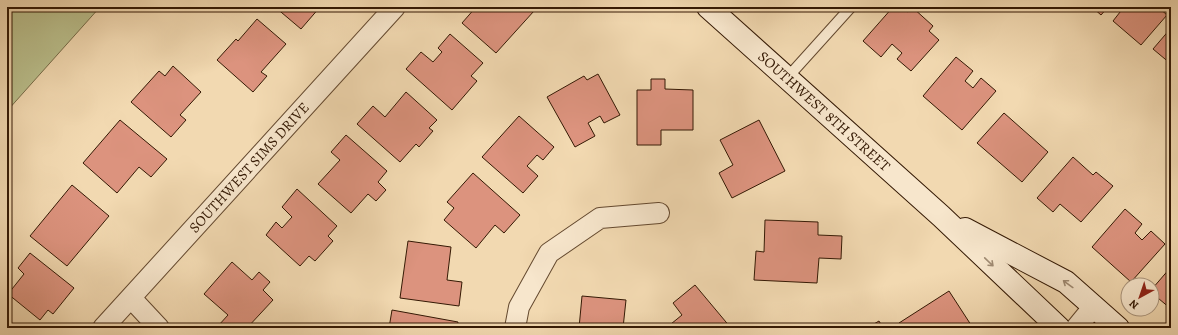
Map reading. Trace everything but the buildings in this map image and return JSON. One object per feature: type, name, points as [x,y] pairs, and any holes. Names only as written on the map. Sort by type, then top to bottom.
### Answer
[{"type":"street","name":"SOUTHWEST SIMS DRIVE","points":[[103,328],[395,7]]},
{"type":"street","name":"SOUTHWEST 8TH STREET","points":[[708,7],[941,216],[1059,328]]},
{"type":"street","points":[[515,328],[519,307],[549,253],[600,218],[659,214]]},
{"type":"street","name":"SOUTHWEST 8TH STREET","points":[[941,216],[1066,282],[1118,328]]},
{"type":"street","points":[[130,298],[159,328]]},
{"type":"street","points":[[1076,328],[1094,306]]},
{"type":"lane","points":[[787,78],[851,7]]},
{"type":"green space","points":[[7,7],[100,7],[7,111]]}]
